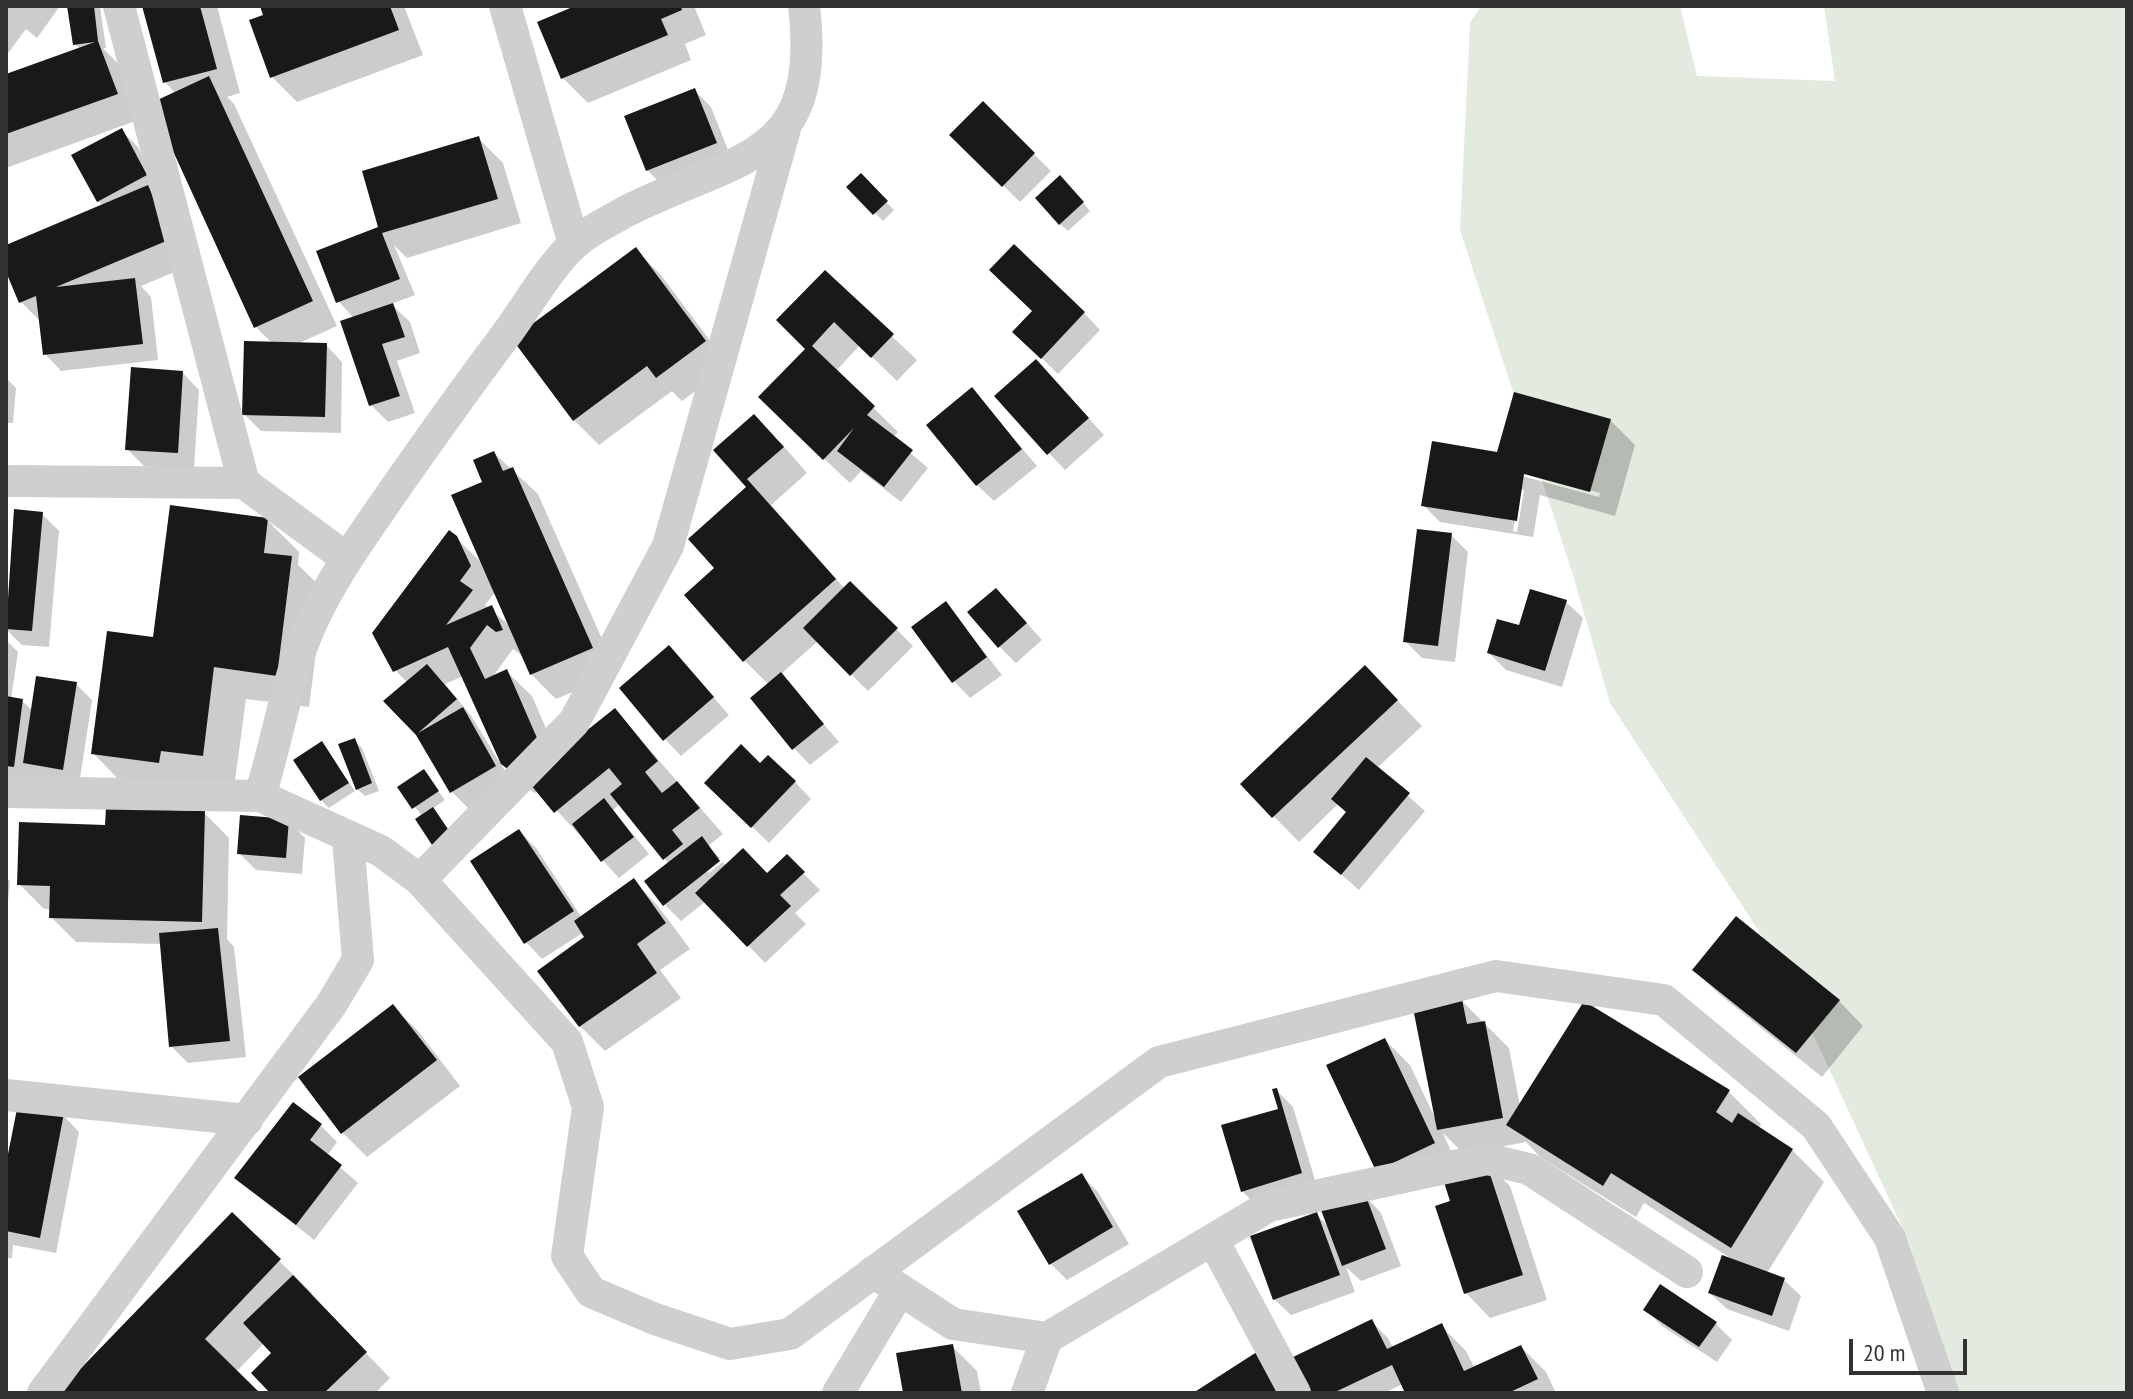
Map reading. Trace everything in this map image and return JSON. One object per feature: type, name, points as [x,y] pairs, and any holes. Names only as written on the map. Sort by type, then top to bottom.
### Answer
[{"type":"street","points":[[119,6],[244,483]]},
{"type":"street","points":[[505,6],[574,244]]},
{"type":"street","points":[[420,880],[574,722],[668,546],[785,129],[798,106],[805,83],[804,6]]},
{"type":"street","points":[[260,796],[300,650],[346,558],[459,396],[574,244],[652,199],[763,148],[785,129]]},
{"type":"street","points":[[6,481],[244,483],[346,558]]},
{"type":"street","points":[[6,792],[260,796],[348,839],[381,851],[420,880],[567,1042],[588,1107],[567,1256],[591,1292],[655,1319],[730,1344],[790,1334],[1159,1062],[1496,976],[1664,1000],[1816,1126],[1890,1238],[1943,1393]]},
{"type":"street","points":[[43,1393],[331,1005],[358,960],[348,839]]},
{"type":"street","points":[[6,1095],[247,1120]]},
{"type":"street","points":[[873,1272],[953,1324],[1047,1338],[1269,1206],[1487,1159],[1529,1169],[1687,1272]]},
{"type":"street","points":[[1213,1240],[1295,1393]]},
{"type":"street","points":[[838,1393],[900,1290]]},
{"type":"street","points":[[1027,1393],[1047,1338]]},
{"type":"shaded area","points":[[1481,6],[1680,6],[1697,76],[1835,81],[1824,6],[2127,6],[2127,1393],[1944,1393],[1910,1244],[1781,965],[1610,703],[1573,575],[1460,230],[1470,23]]},
{"type":"building","points":[[67,6],[94,6],[98,41],[118,94],[6,134],[6,74],[95,42],[73,45]]},
{"type":"building","points":[[142,6],[200,6],[217,69],[163,83]]},
{"type":"building","points":[[260,6],[390,6],[399,30],[270,78],[249,20],[263,15]]},
{"type":"building","points":[[575,6],[681,6],[682,10],[661,19],[668,35],[561,79],[537,22]]},
{"type":"building","points":[[209,76],[313,301],[254,328],[151,103]]},
{"type":"building","points":[[695,88],[717,143],[646,171],[624,116]]},
{"type":"building","points":[[983,101],[1035,153],[1002,187],[949,135]]},
{"type":"building","points":[[122,128],[147,175],[97,202],[71,155]]},
{"type":"building","points":[[479,136],[498,199],[382,233],[400,279],[336,303],[316,251],[378,227],[362,171]]},
{"type":"building","points":[[861,173],[888,201],[873,215],[846,187]]},
{"type":"building","points":[[1060,175],[1084,202],[1059,225],[1035,198]]},
{"type":"building","points":[[148,185],[171,239],[56,287],[135,278],[143,344],[43,355],[36,296],[19,303],[6,272],[6,245]]},
{"type":"building","points":[[1014,244],[1085,312],[1041,359],[1012,332],[1032,311],[989,270]]},
{"type":"building","points":[[636,247],[706,341],[656,378],[647,366],[573,421],[512,339]]},
{"type":"building","points":[[825,270],[894,334],[871,358],[834,322],[812,346],[875,406],[867,415],[913,450],[884,487],[837,451],[854,428],[823,460],[758,397],[805,349],[776,320]]},
{"type":"building","points":[[393,303],[405,337],[382,344],[400,396],[369,406],[340,321]]},
{"type":"building","points":[[244,341],[327,343],[325,417],[242,415]]},
{"type":"building","points":[[1036,359],[1089,418],[1047,455],[994,396]]},
{"type":"building","points":[[131,367],[183,371],[178,453],[125,450]]},
{"type":"building","points":[[972,387],[1022,449],[976,486],[926,425]]},
{"type":"building","points":[[1514,392],[1611,419],[1590,492],[1524,474],[1517,521],[1421,506],[1432,441],[1497,452]]},
{"type":"building","points":[[754,414],[784,447],[747,479],[836,579],[743,662],[684,595],[714,568],[688,539],[746,487],[713,450]]},
{"type":"building","points":[[494,451],[503,471],[513,467],[593,648],[530,675],[451,495],[482,482],[473,460]]},
{"type":"building","points":[[170,505],[268,518],[264,553],[292,556],[277,676],[214,667],[203,756],[161,751],[159,763],[91,754],[107,631],[153,637]]},
{"type":"building","points":[[14,509],[43,512],[32,631],[6,629]]},
{"type":"building","points":[[1417,529],[1452,533],[1438,646],[1403,642]]},
{"type":"building","points":[[449,530],[457,536],[471,566],[460,581],[473,590],[446,625],[492,605],[503,630],[496,632],[487,625],[470,648],[485,679],[507,669],[537,738],[509,770],[501,764],[448,647],[393,672],[372,633]]},
{"type":"building","points":[[850,581],[898,628],[850,676],[803,628]]},
{"type":"building","points":[[996,588],[1027,623],[998,648],[967,612]]},
{"type":"building","points":[[1530,589],[1567,600],[1545,671],[1487,653],[1497,619],[1519,625]]},
{"type":"building","points":[[946,601],[987,657],[952,683],[911,627]]},
{"type":"building","points":[[669,645],[714,697],[663,741],[619,688]]},
{"type":"building","points":[[427,664],[457,699],[418,733],[463,707],[496,766],[450,793],[416,735],[383,701]]},
{"type":"building","points":[[1365,665],[1398,700],[1272,818],[1240,784]]},
{"type":"building","points":[[781,672],[824,724],[792,750],[750,698]]},
{"type":"building","points":[[36,676],[77,682],[63,770],[23,763]]},
{"type":"building","points":[[6,696],[23,699],[14,767],[6,766]]},
{"type":"building","points":[[615,708],[658,761],[645,772],[662,793],[677,781],[700,808],[672,830],[683,844],[663,860],[610,794],[622,784],[609,768],[554,813],[526,779]]},
{"type":"building","points":[[355,738],[372,783],[356,790],[338,744]]},
{"type":"building","points":[[322,741],[349,783],[320,801],[293,760]]},
{"type":"building","points":[[741,744],[760,763],[768,755],[796,781],[751,828],[704,783]]},
{"type":"building","points":[[1366,757],[1410,793],[1341,875],[1313,852],[1346,812],[1331,799]]},
{"type":"building","points":[[424,769],[439,791],[412,809],[397,787]]},
{"type":"building","points":[[604,798],[634,837],[601,862],[572,824]]},
{"type":"building","points":[[433,807],[452,835],[434,848],[415,819]]},
{"type":"building","points":[[106,808],[205,811],[202,922],[49,918],[50,886],[17,885],[19,822],[105,825]]},
{"type":"building","points":[[240,815],[289,819],[286,858],[237,854]]},
{"type":"building","points":[[519,829],[574,911],[524,944],[470,861]]},
{"type":"building","points":[[702,836],[720,861],[663,906],[644,881]]},
{"type":"building","points":[[743,848],[767,873],[787,854],[805,872],[780,895],[791,906],[747,947],[695,893]]},
{"type":"building","points":[[634,878],[666,923],[637,944],[657,973],[579,1027],[537,971],[584,937],[574,921]]},
{"type":"building","points":[[1736,916],[1840,1000],[1796,1053],[1692,970]]},
{"type":"building","points":[[218,928],[230,1041],[169,1047],[159,933]]},
{"type":"building","points":[[1462,999],[1467,1024],[1485,1021],[1503,1118],[1437,1130],[1413,1008]]},
{"type":"building","points":[[1584,1001],[1730,1090],[1716,1112],[1732,1123],[1738,1113],[1793,1149],[1731,1248],[1611,1173],[1603,1186],[1506,1125]]},
{"type":"building","points":[[393,1004],[437,1060],[341,1134],[298,1077]]},
{"type":"building","points":[[1385,1038],[1435,1143],[1376,1171],[1326,1065]]},
{"type":"building","points":[[1277,1088],[1302,1173],[1241,1192],[1221,1125],[1278,1109],[1272,1089]]},
{"type":"building","points":[[293,1102],[322,1124],[310,1140],[342,1165],[296,1225],[234,1178]]},
{"type":"building","points":[[18,1104],[64,1113],[40,1238],[6,1231],[6,1164]]},
{"type":"building","points":[[1485,1159],[1523,1275],[1464,1294],[1435,1206],[1450,1201],[1441,1173]]},
{"type":"building","points":[[1082,1173],[1113,1227],[1049,1265],[1017,1211]]},
{"type":"building","points":[[1365,1194],[1386,1249],[1342,1266],[1321,1210]]},
{"type":"building","points":[[232,1212],[281,1259],[205,1339],[260,1393],[57,1393]]},
{"type":"building","points":[[1317,1212],[1340,1275],[1273,1300],[1250,1236]]},
{"type":"building","points":[[1722,1255],[1785,1278],[1772,1316],[1708,1293]]},
{"type":"building","points":[[293,1275],[367,1352],[324,1393],[270,1393],[251,1373],[271,1353],[243,1323]]},
{"type":"building","points":[[1660,1284],[1717,1322],[1699,1347],[1643,1310]]},
{"type":"building","points":[[1372,1319],[1387,1349],[1442,1323],[1464,1371],[1521,1345],[1538,1379],[1508,1393],[1405,1393],[1392,1365],[1333,1393],[1308,1393],[1291,1358]]},
{"type":"building","points":[[953,1344],[962,1393],[903,1393],[896,1353]]},
{"type":"building","points":[[1263,1348],[1293,1393],[1193,1393]]}]
